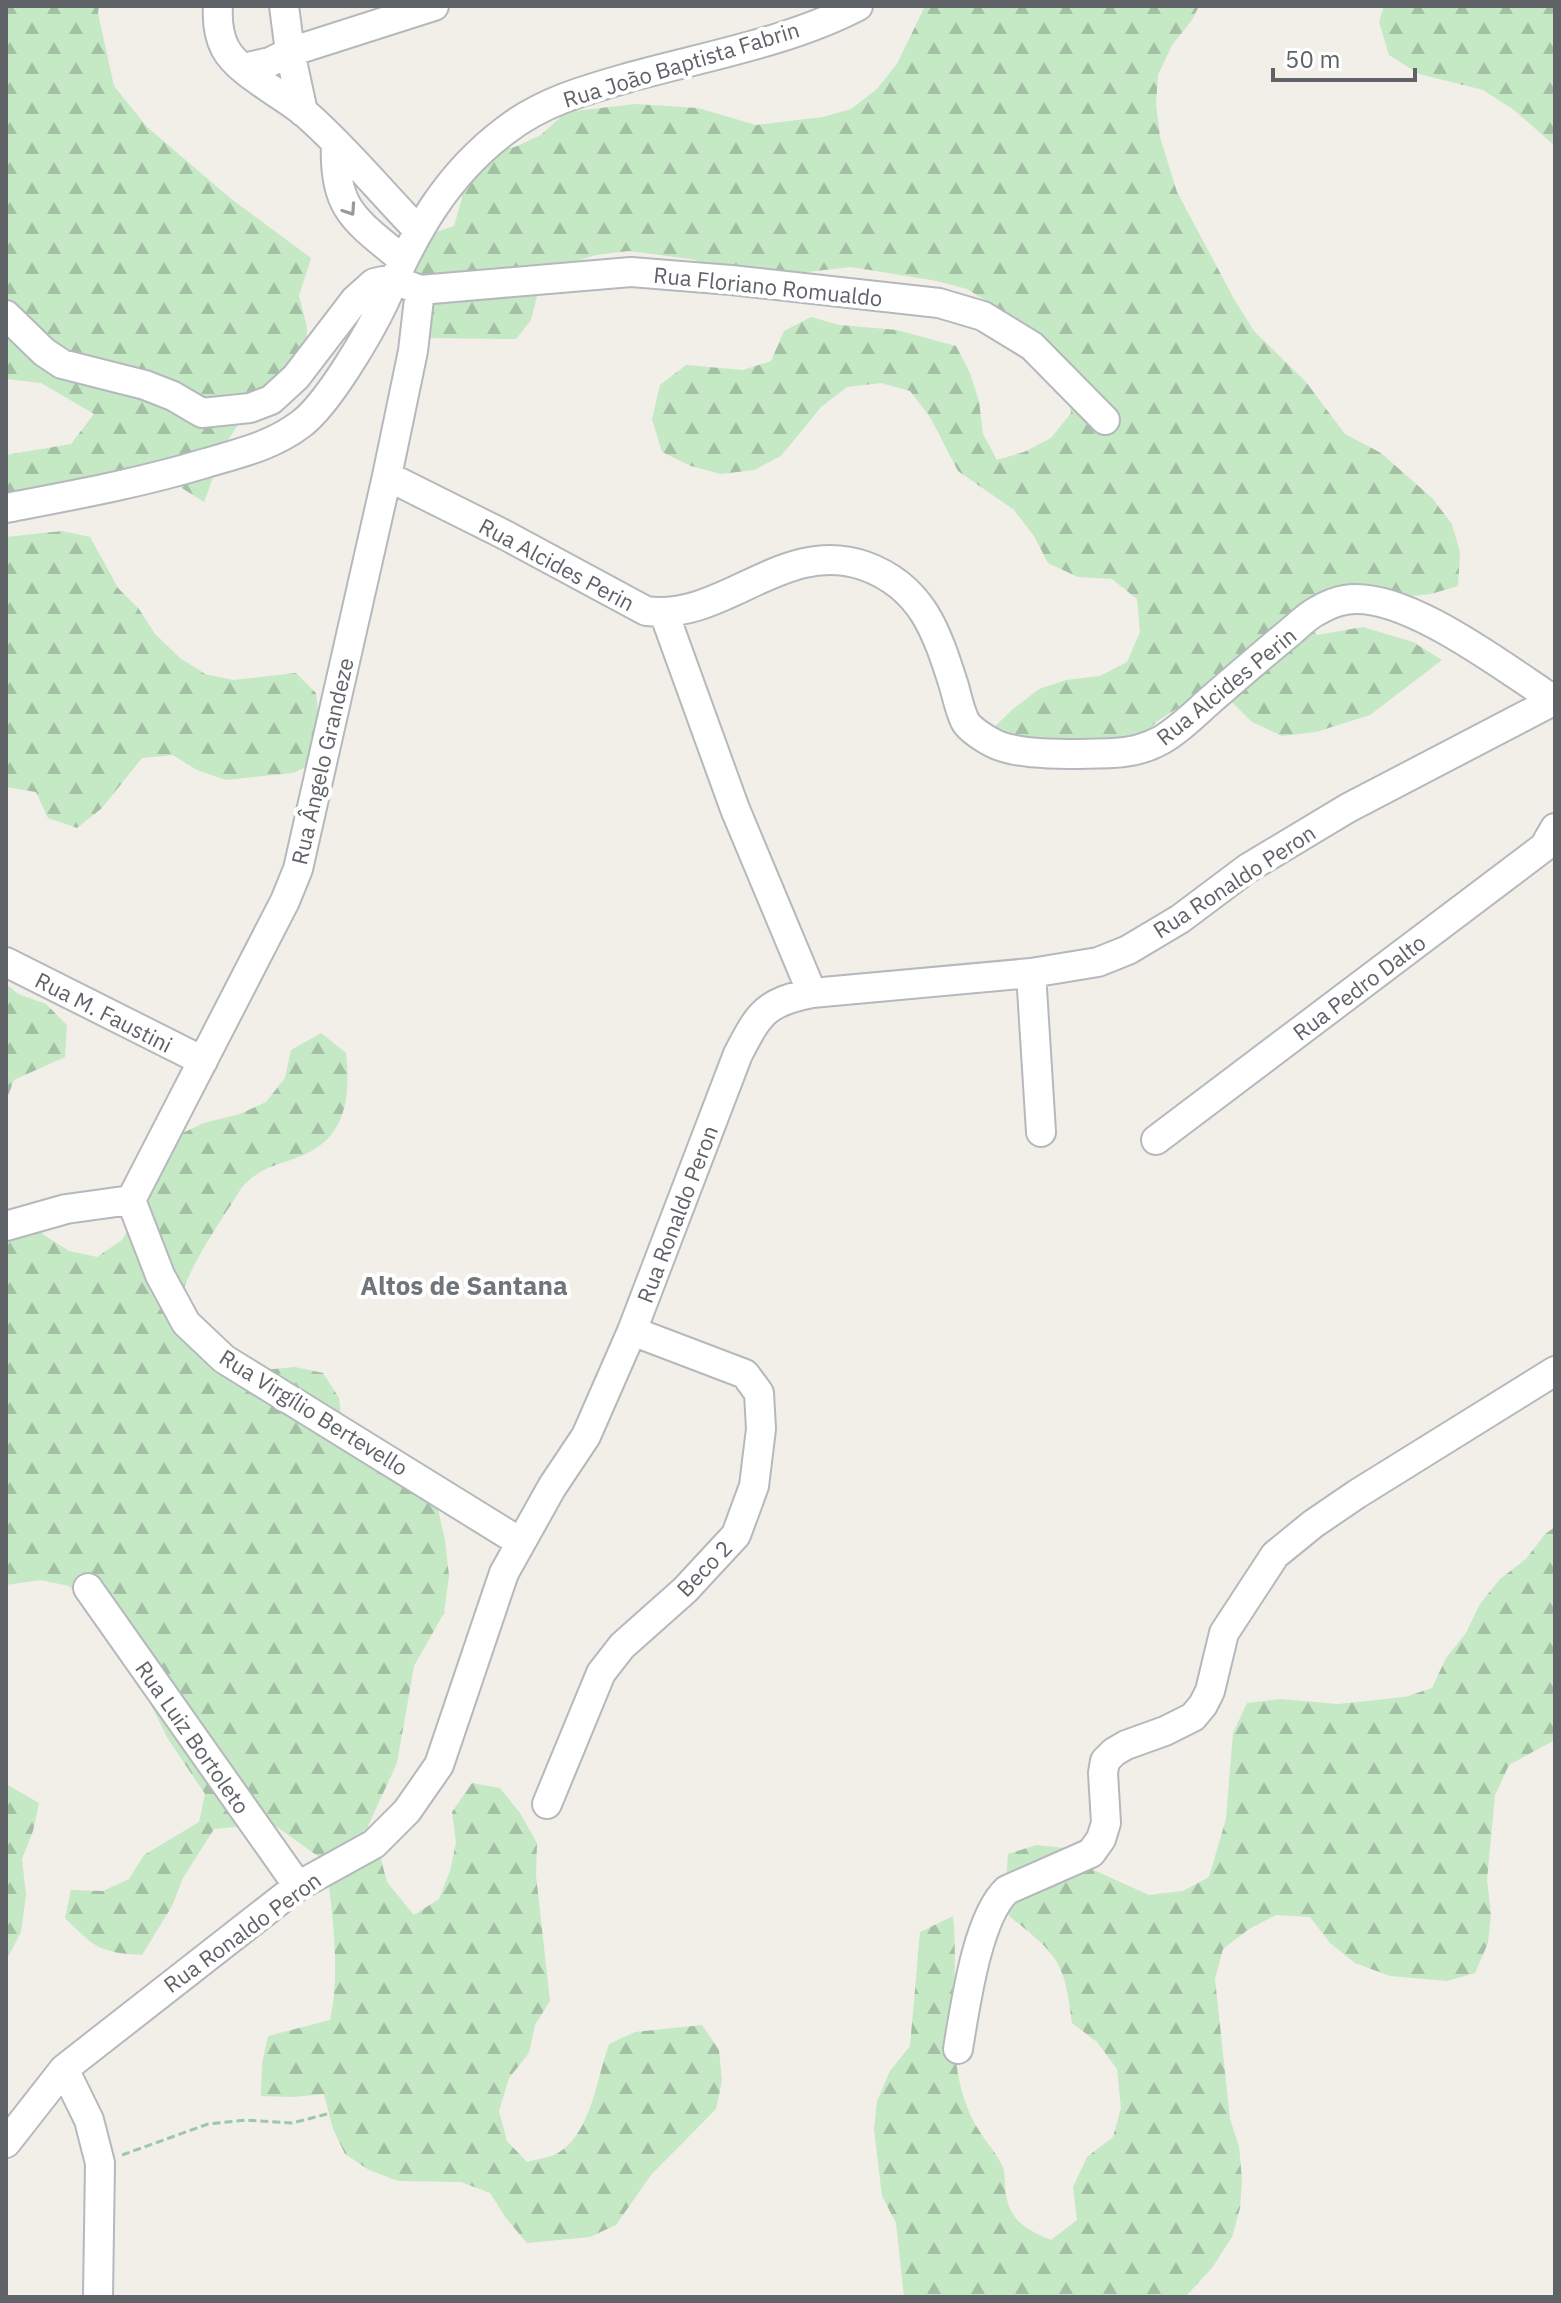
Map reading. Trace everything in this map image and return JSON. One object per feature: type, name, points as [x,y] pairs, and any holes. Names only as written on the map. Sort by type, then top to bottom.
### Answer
[{"type":"street","points":[[218,6],[216,24],[226,50],[244,68],[303,112],[417,229]]},
{"type":"street","points":[[284,6],[303,112]]},
{"type":"street","points":[[244,68],[434,6]]},
{"type":"street","name":"Rua João Baptista Fabrin","points":[[6,508],[140,483],[270,444],[303,423],[344,373],[385,299],[417,229],[460,171],[507,129],[568,94],[785,35],[858,6]]},
{"type":"street","name":"Rua Floriano Romualdo","points":[[336,143],[335,169],[339,191],[347,209],[397,269],[420,290],[631,272],[939,303],[983,316],[1032,346],[1105,420]]},
{"type":"street","points":[[6,315],[44,352],[62,364],[145,385],[173,396],[202,413],[250,408],[271,400],[296,377],[355,300],[397,269]]},
{"type":"street","name":"Rua Ângelo Grandeze","points":[[131,1200],[285,901],[298,869],[387,476],[413,351],[420,290]]},
{"type":"street","name":"Rua Alcides Perin","points":[[387,476],[646,611],[664,613],[700,605],[797,562],[835,560],[864,565],[892,579],[924,608],[936,632],[966,723],[994,744],[1023,752],[1115,753],[1150,748],[1177,730],[1316,611],[1345,600],[1373,601],[1440,626],[1555,700]]},
{"type":"street","points":[[664,613],[735,809],[812,993]]},
{"type":"street","name":"Rua Ronaldo Peron","points":[[6,2143],[64,2069],[298,1886],[374,1844],[407,1811],[439,1765],[504,1573],[586,1436],[632,1331],[738,1054],[755,1023],[770,1006],[812,993],[1031,973],[1098,962],[1128,950],[1180,919],[1248,868],[1348,808],[1555,700]]},
{"type":"street","name":"Rua Pedro Dalto","points":[[1156,1140],[1544,847],[1555,828]]},
{"type":"street","name":"Rua M. Faustini","points":[[6,962],[203,1061]]},
{"type":"street","points":[[1031,973],[1041,1132]]},
{"type":"street","points":[[6,1226],[66,1209],[131,1200]]},
{"type":"street","name":"Rua Virgílio Bertevello","points":[[131,1200],[160,1275],[186,1323],[224,1359],[520,1542]]},
{"type":"street","name":"Beco 2","points":[[547,1804],[601,1673],[622,1646],[685,1590],[736,1535],[754,1486],[761,1429],[759,1393],[745,1374],[632,1331]]},
{"type":"street","points":[[958,2049],[970,1982],[991,1911],[998,1898],[1007,1890],[1091,1853],[1101,1839],[1106,1823],[1105,1761],[1126,1745],[1193,1717],[1203,1705],[1210,1691],[1224,1633],[1275,1555],[1357,1494],[1555,1371]]},
{"type":"street","name":"Rua Luiz Bortoleto","points":[[88,1588],[298,1886]]},
{"type":"street","points":[[64,2069],[89,2120],[100,2163],[98,2297]]},
{"type":"path","points":[[100,2163],[208,2124],[246,2120],[292,2123],[327,2114]]},
{"type":"green space","points":[[6,6],[99,6],[114,86],[147,127],[230,198],[311,258],[299,296],[307,327],[306,359],[256,396],[225,445],[204,502],[155,471],[6,505],[6,455],[71,444],[94,414],[41,383],[6,379]]},
{"type":"green space","points":[[925,6],[1199,6],[1172,45],[1158,75],[1156,104],[1160,137],[1177,192],[1254,331],[1306,382],[1345,434],[1381,453],[1432,498],[1452,524],[1460,552],[1458,586],[1431,594],[1303,609],[1317,635],[1363,627],[1413,642],[1442,660],[1370,715],[1316,732],[1282,736],[1252,722],[1227,697],[1186,705],[1139,735],[1102,745],[1063,745],[987,734],[1039,689],[1066,680],[1100,676],[1127,662],[1140,632],[1137,599],[1112,579],[1078,577],[1048,563],[1034,536],[1014,510],[958,471],[930,417],[910,391],[881,383],[847,387],[821,407],[781,456],[754,470],[721,474],[691,466],[662,452],[652,419],[660,385],[686,365],[743,370],[771,361],[784,331],[811,317],[840,325],[897,330],[956,346],[970,373],[979,401],[983,434],[997,460],[1024,452],[1051,438],[1071,413],[1067,379],[1028,327],[967,289],[851,267],[763,277],[690,259],[629,251],[596,255],[567,264],[541,281],[531,320],[516,339],[425,338],[415,307],[506,295],[512,268],[423,279],[405,256],[425,236],[454,226],[462,198],[459,169],[484,153],[515,147],[541,135],[566,112],[635,104],[698,108],[756,125],[823,117],[851,109],[877,89],[897,64]]},
{"type":"green space","points":[[1384,6],[1555,6],[1555,146],[1514,110],[1483,90],[1419,74],[1389,55],[1379,22]]},
{"type":"green space","points":[[62,531],[90,537],[118,588],[139,609],[155,634],[180,658],[205,674],[233,680],[296,673],[316,693],[320,729],[319,761],[293,773],[226,780],[197,770],[173,755],[142,758],[102,808],[77,828],[48,818],[36,792],[6,787],[6,537]]},
{"type":"green space","points":[[6,984],[18,994],[46,1004],[67,1025],[65,1057],[14,1080],[6,1101]]},
{"type":"green space","points":[[321,1033],[346,1053],[346,1102],[342,1116],[326,1141],[296,1158],[261,1171],[243,1186],[202,1251],[182,1293],[215,1344],[263,1370],[295,1367],[323,1373],[339,1398],[343,1434],[437,1505],[449,1576],[444,1613],[414,1666],[397,1763],[368,1826],[387,1882],[414,1915],[439,1899],[456,1843],[452,1812],[472,1783],[500,1788],[520,1813],[537,1843],[536,1875],[550,2001],[535,2025],[529,2053],[509,2078],[499,2111],[507,2141],[527,2162],[555,2155],[569,2144],[578,2133],[591,2104],[609,2044],[635,2032],[702,2025],[719,2050],[722,2081],[716,2109],[651,2175],[616,2225],[590,2237],[527,2243],[490,2193],[461,2182],[398,2181],[369,2170],[345,2154],[333,2129],[324,2094],[261,2096],[262,2064],[268,2036],[330,2020],[335,1982],[326,1862],[277,1827],[214,1829],[183,1878],[172,1906],[142,1955],[99,1947],[65,1918],[71,1890],[103,1891],[129,1879],[144,1855],[199,1822],[205,1794],[168,1739],[127,1657],[90,1607],[69,1586],[41,1580],[6,1585],[6,1211],[24,1215],[44,1235],[69,1251],[97,1257],[122,1240],[178,1135],[266,1102],[285,1078],[291,1050]]},
{"type":"green space","points":[[1555,1527],[1555,1740],[1509,1765],[1495,1795],[1487,1880],[1491,1914],[1488,1943],[1475,1973],[1447,1981],[1390,1976],[1355,1963],[1330,1943],[1310,1917],[1276,1915],[1249,1929],[1223,1949],[1215,1979],[1230,2119],[1239,2146],[1242,2179],[1240,2208],[1232,2237],[1212,2268],[1185,2297],[904,2297],[896,2223],[882,2196],[874,2129],[877,2101],[890,2071],[910,2046],[920,1932],[953,1916],[954,2040],[961,2088],[972,2119],[1002,2165],[1007,2200],[1014,2216],[1026,2227],[1051,2240],[1077,2220],[1073,2187],[1087,2157],[1113,2137],[1121,2108],[1117,2069],[1097,2042],[1072,2023],[1066,1985],[1056,1960],[1009,1916],[1006,1882],[1008,1854],[1036,1845],[1064,1848],[1089,1868],[1149,1895],[1183,1891],[1209,1877],[1226,1819],[1233,1733],[1247,1703],[1280,1699],[1338,1704],[1405,1697],[1432,1688],[1446,1658],[1466,1633],[1480,1604],[1500,1579],[1526,1559],[1545,1534]]},
{"type":"green space","points":[[6,1784],[39,1803],[22,1859],[26,1895],[21,1932],[6,1961]]},
{"type":"district","name":"Altos de Santana","points":[[464,1285]]}]
